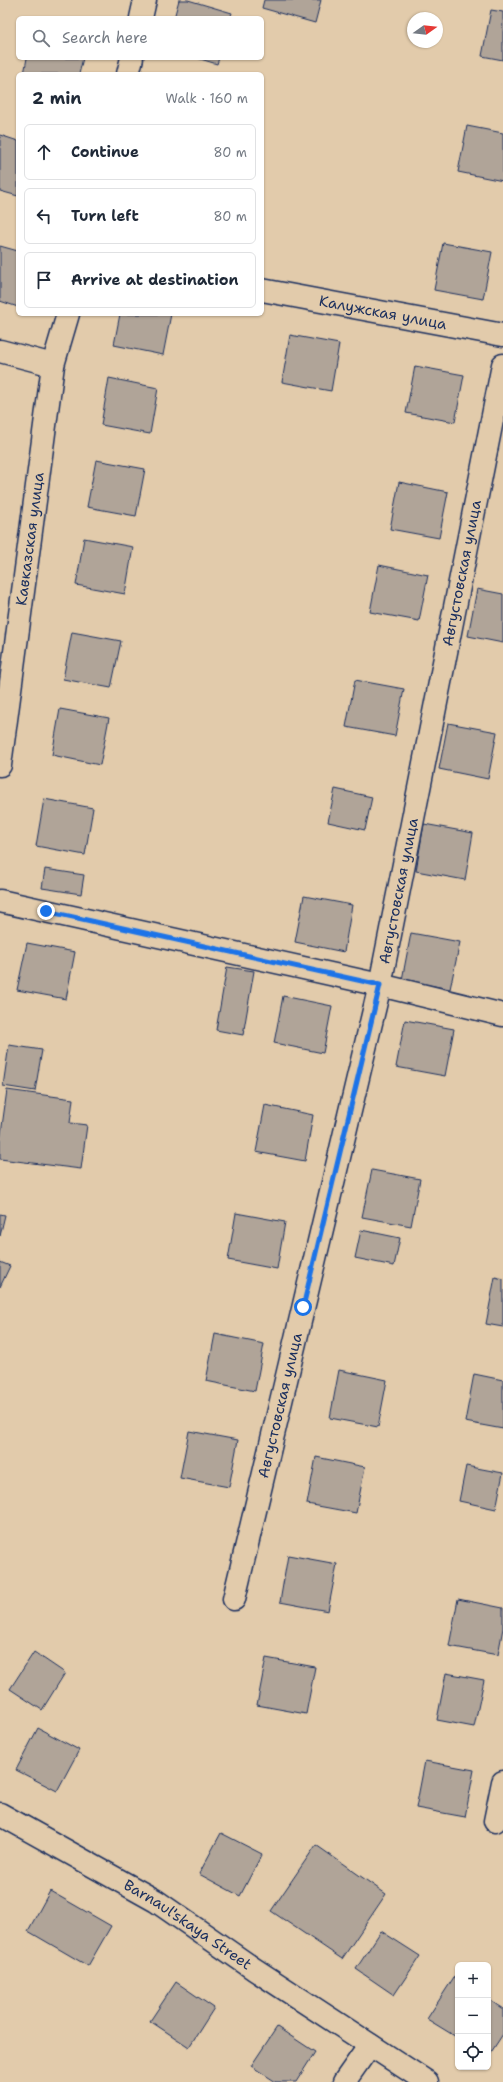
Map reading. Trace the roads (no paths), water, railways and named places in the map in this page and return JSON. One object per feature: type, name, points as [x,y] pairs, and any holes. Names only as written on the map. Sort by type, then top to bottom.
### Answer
[{"type":"street","points":[[141,16],[145,0]]},
{"type":"street","points":[[128,72],[132,60]]},
{"type":"street","name":"Калужская улица","points":[[264,290],[503,335]]},
{"type":"street","name":"Кавказская улица","points":[[0,765],[53,365],[67,316]]},
{"type":"street","points":[[0,351],[53,365]]},
{"type":"street","name":"Августовская улица","points":[[234,1599],[380,985],[503,366]]},
{"type":"street","points":[[0,901],[380,985],[503,1015]]},
{"type":"street","points":[[495,1821],[503,1782]]},
{"type":"street","name":"Barnaul'skaya Street","points":[[0,1814],[156,1901],[427,2082]]},
{"type":"street","points":[[344,2082],[370,2044]]}]
